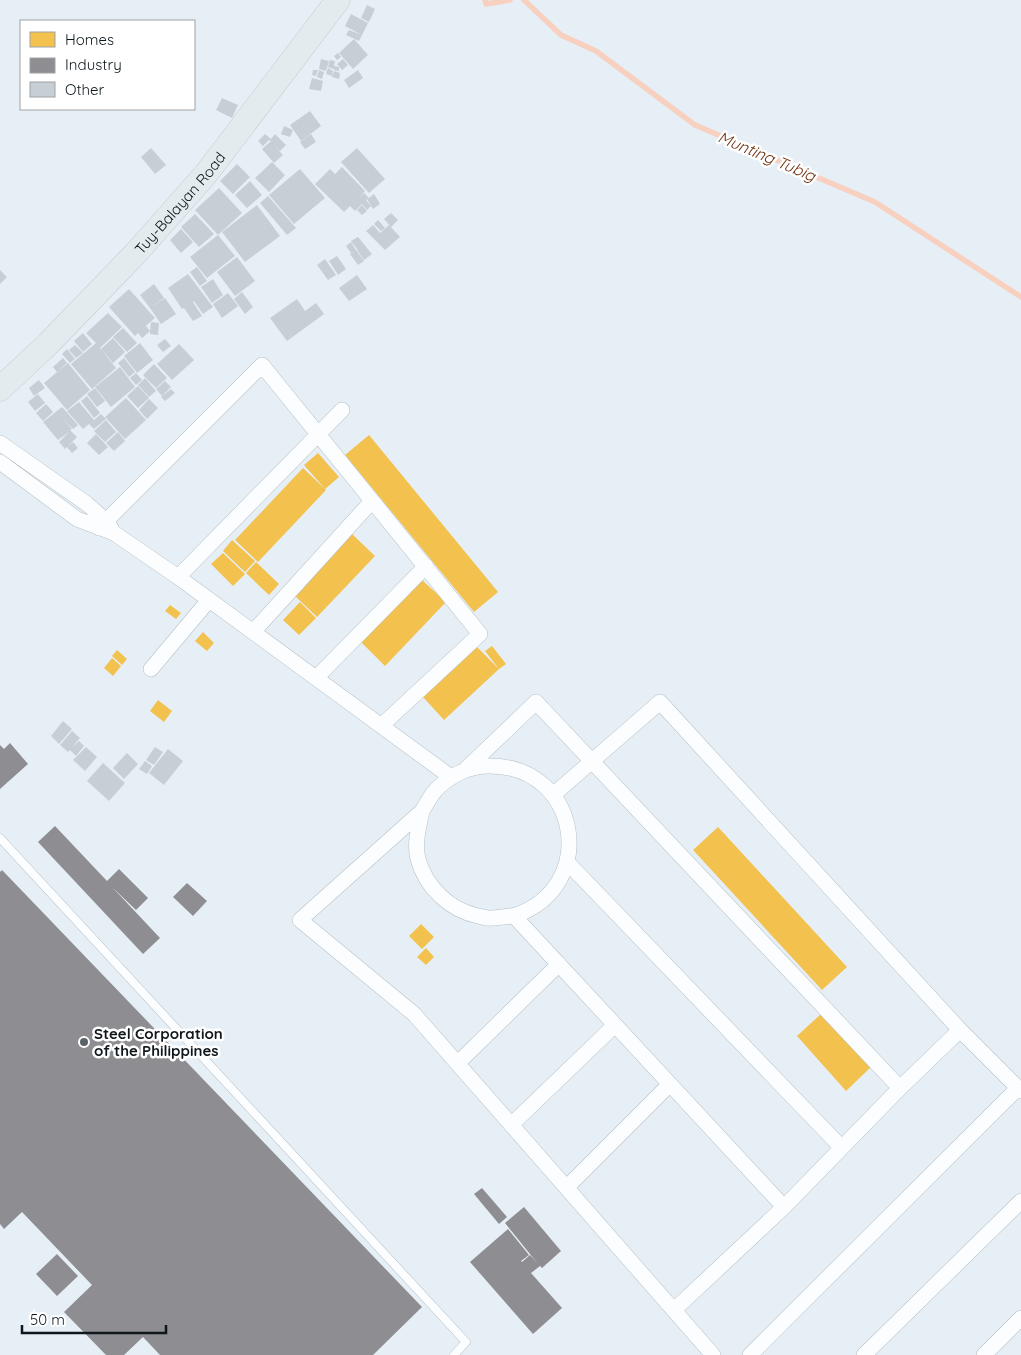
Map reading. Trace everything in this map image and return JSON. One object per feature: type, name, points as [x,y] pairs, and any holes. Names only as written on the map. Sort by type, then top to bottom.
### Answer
[{"type":"main road","name":"Tuy-Balayan Road","points":[[0,389],[48,344],[135,254],[206,174],[338,0]]},
{"type":"street","points":[[106,527],[262,365],[480,634],[381,726]]},
{"type":"street","points":[[178,577],[342,410]]},
{"type":"street","points":[[0,443],[87,504],[106,527],[178,577],[451,777]]},
{"type":"street","points":[[0,462],[77,519],[106,527]]},
{"type":"street","points":[[253,632],[372,501]]},
{"type":"street","points":[[316,678],[426,566]]},
{"type":"street","points":[[151,668],[209,600]]},
{"type":"street","points":[[465,770],[536,702],[900,1088]]},
{"type":"street","points":[[553,795],[660,702],[960,1030],[1020,1090],[750,1355]]},
{"type":"street","points":[[422,811],[417,835],[418,859],[428,882],[444,901],[466,913],[490,918],[514,916],[532,908],[548,896],[560,880],[567,862],[570,844],[563,810],[540,781],[522,771],[504,766],[484,765],[465,770],[451,777],[434,792],[422,811],[300,920],[414,1014],[713,1355]]},
{"type":"street","points":[[567,862],[841,1147]]},
{"type":"street","points":[[514,916],[784,1207]]},
{"type":"street","points":[[458,1063],[558,964]]},
{"type":"street","points":[[511,1125],[615,1025]]},
{"type":"street","points":[[674,1310],[784,1207],[841,1147],[960,1030]]},
{"type":"street","points":[[566,1187],[670,1084]]},
{"type":"street","points":[[864,1355],[1021,1201]]},
{"type":"street","points":[[984,1355],[1021,1318]]},
{"type":"lane","points":[[0,838],[466,1342],[454,1355]]},
{"type":"building: Homes","points":[[369,435],[498,592],[474,612],[345,455]]},
{"type":"building: Homes","points":[[318,453],[339,477],[325,489],[304,465]]},
{"type":"building: Homes","points":[[303,468],[326,490],[258,562],[235,540]]},
{"type":"building: Homes","points":[[352,534],[375,556],[317,617],[294,595]]},
{"type":"building: Homes","points":[[232,540],[255,561],[245,572],[223,551]]},
{"type":"building: Homes","points":[[223,553],[245,574],[233,586],[211,564]]},
{"type":"building: Homes","points":[[256,562],[279,584],[269,595],[246,573]]},
{"type":"building: Homes","points":[[422,580],[446,602],[385,666],[361,642]]},
{"type":"building: Homes","points":[[300,602],[316,618],[299,635],[283,620]]},
{"type":"building: Homes","points":[[170,605],[181,613],[176,619],[165,611]]},
{"type":"building: Homes","points":[[203,632],[214,643],[207,651],[195,641]]},
{"type":"building: Homes","points":[[492,646],[506,664],[499,669],[485,651]]},
{"type":"building: Homes","points":[[477,647],[499,669],[444,720],[423,697]]},
{"type":"building: Homes","points":[[117,650],[127,659],[122,665],[112,656]]},
{"type":"building: Homes","points":[[112,658],[121,666],[113,676],[104,668]]},
{"type":"building: Homes","points":[[158,700],[172,711],[164,722],[150,711]]},
{"type":"building: Homes","points":[[718,827],[847,967],[822,990],[693,850]]},
{"type":"building: Homes","points":[[421,924],[434,937],[422,949],[409,936]]},
{"type":"building: Homes","points":[[426,948],[434,957],[426,965],[417,957]]},
{"type":"building: Homes","points":[[822,1013],[871,1067],[846,1091],[797,1036]]},
{"type":"building: Industry","points":[[10,743],[28,764],[0,789],[0,745],[4,749]]},
{"type":"building: Industry","points":[[55,826],[107,881],[119,869],[148,898],[136,910],[112,887],[160,938],[143,954],[38,842]]},
{"type":"building: Industry","name":"Steel Corporation of the Philippines","points":[[2,870],[422,1307],[373,1355],[160,1355],[143,1337],[124,1355],[106,1355],[64,1312],[92,1285],[22,1212],[4,1229],[0,1224],[0,872]]},
{"type":"building: Industry","points":[[187,883],[207,901],[193,916],[173,897]]},
{"type":"building: Industry","points":[[482,1188],[507,1217],[499,1224],[474,1194]]},
{"type":"building: Industry","points":[[524,1207],[561,1251],[542,1268],[540,1266],[531,1273],[562,1308],[533,1334],[470,1262],[508,1229],[529,1255],[521,1261],[530,1255],[538,1264],[505,1223]]},
{"type":"building: Industry","points":[[57,1254],[78,1276],[57,1296],[36,1274]]},
{"type":"building: Other","points":[[367,5],[375,9],[369,22],[361,18]]},
{"type":"building: Other","points":[[351,14],[368,23],[362,35],[345,26]]},
{"type":"building: Other","points":[[349,30],[362,35],[359,41],[346,35]]},
{"type":"building: Other","points":[[354,39],[368,55],[353,69],[339,53]]},
{"type":"building: Other","points":[[338,53],[341,57],[337,60],[334,56]]},
{"type":"building: Other","points":[[321,59],[329,61],[326,71],[319,69]]},
{"type":"building: Other","points":[[343,59],[348,65],[342,70],[337,64]]},
{"type":"building: Other","points":[[330,60],[335,61],[334,66],[339,67],[339,71],[328,67]]},
{"type":"building: Other","points":[[328,68],[333,71],[332,76],[326,74]]},
{"type":"building: Other","points":[[313,70],[318,70],[316,76],[312,75]]},
{"type":"building: Other","points":[[319,70],[324,72],[322,79],[317,77]]},
{"type":"building: Other","points":[[358,70],[363,78],[349,88],[344,80]]},
{"type":"building: Other","points":[[334,71],[340,73],[339,79],[332,77]]},
{"type":"building: Other","points":[[312,78],[323,81],[321,91],[309,89]]},
{"type":"building: Other","points":[[222,98],[238,105],[232,118],[216,110]]},
{"type":"building: Other","points":[[310,111],[321,126],[301,141],[290,125]]},
{"type":"building: Other","points":[[284,126],[293,130],[290,137],[281,134]]},
{"type":"building: Other","points":[[265,134],[271,139],[275,134],[286,145],[280,151],[273,144],[283,155],[274,163],[262,149],[271,141],[269,140],[263,146],[258,141]]},
{"type":"building: Other","points":[[311,134],[316,142],[305,149],[300,142]]},
{"type":"building: Other","points":[[151,148],[166,165],[155,174],[141,157]]},
{"type":"building: Other","points":[[357,148],[385,179],[369,193],[341,162]]},
{"type":"building: Other","points":[[272,162],[285,175],[269,192],[255,178]]},
{"type":"building: Other","points":[[237,164],[250,177],[233,194],[220,181]]},
{"type":"building: Other","points":[[342,167],[365,191],[359,198],[364,193],[369,198],[374,194],[380,204],[373,209],[367,199],[371,206],[367,210],[362,204],[355,211],[350,206],[344,212],[315,184],[330,169],[335,174]]},
{"type":"building: Other","points":[[300,169],[325,198],[294,224],[269,195]]},
{"type":"building: Other","points":[[250,181],[262,195],[247,208],[235,195]]},
{"type":"building: Other","points":[[219,188],[242,213],[218,235],[195,210]]},
{"type":"building: Other","points":[[268,196],[296,228],[287,235],[260,203]]},
{"type":"building: Other","points":[[257,205],[280,236],[245,262],[222,232]]},
{"type":"building: Other","points":[[362,205],[367,211],[362,215],[357,210]]},
{"type":"building: Other","points":[[391,213],[398,220],[391,227],[384,219]]},
{"type":"building: Other","points":[[195,214],[214,234],[199,247],[181,227]]},
{"type":"building: Other","points":[[378,220],[385,228],[381,231],[374,224]]},
{"type":"building: Other","points":[[373,225],[380,233],[389,225],[400,237],[385,250],[366,231]]},
{"type":"building: Other","points":[[181,229],[193,242],[181,253],[170,240]]},
{"type":"building: Other","points":[[218,235],[235,256],[207,278],[190,257]]},
{"type":"building: Other","points":[[358,237],[372,254],[364,260],[351,241]]},
{"type":"building: Other","points":[[351,242],[356,250],[351,253],[346,246]]},
{"type":"building: Other","points":[[356,250],[364,261],[358,265],[350,254]]},
{"type":"building: Other","points":[[337,256],[346,269],[338,275],[329,261]]},
{"type":"building: Other","points":[[237,257],[255,281],[235,296],[217,272]]},
{"type":"building: Other","points":[[325,259],[336,275],[328,280],[317,265]]},
{"type":"building: Other","points":[[197,267],[207,281],[200,286],[190,272]]},
{"type":"building: Other","points":[[0,270],[7,277],[0,284]]},
{"type":"building: Other","points":[[188,274],[213,307],[203,314],[194,301],[202,316],[193,321],[184,308],[182,309],[168,288]]},
{"type":"building: Other","points":[[357,275],[367,289],[349,301],[339,288]]},
{"type":"building: Other","points":[[213,279],[223,295],[212,303],[201,287]]},
{"type":"building: Other","points":[[154,284],[164,298],[150,308],[140,295]]},
{"type":"building: Other","points":[[129,289],[155,318],[141,330],[146,326],[150,331],[142,338],[138,333],[135,336],[109,307]]},
{"type":"building: Other","points":[[242,292],[253,307],[245,314],[234,299]]},
{"type":"building: Other","points":[[228,293],[238,306],[222,318],[213,304]]},
{"type":"building: Other","points":[[165,298],[176,314],[161,324],[150,308]]},
{"type":"building: Other","points":[[297,299],[305,311],[316,303],[324,314],[287,341],[270,318]]},
{"type":"building: Other","points":[[108,313],[122,327],[100,348],[116,368],[92,389],[71,364],[96,343],[86,333]]},
{"type":"building: Other","points":[[151,322],[159,323],[158,335],[150,334]]},
{"type":"building: Other","points":[[123,328],[137,343],[127,352],[113,337]]},
{"type":"building: Other","points":[[83,333],[92,344],[83,352],[74,341]]},
{"type":"building: Other","points":[[113,338],[125,352],[113,363],[101,349]]},
{"type":"building: Other","points":[[165,339],[171,346],[163,352],[157,345]]},
{"type":"building: Other","points":[[140,343],[153,360],[137,373],[124,356]]},
{"type":"building: Other","points":[[179,344],[194,360],[172,380],[157,364]]},
{"type":"building: Other","points":[[75,345],[83,353],[76,358],[69,350]]},
{"type":"building: Other","points":[[67,349],[75,359],[70,363],[62,354]]},
{"type":"building: Other","points":[[63,358],[67,363],[57,372],[53,367]]},
{"type":"building: Other","points":[[124,358],[135,372],[129,377],[118,363]]},
{"type":"building: Other","points":[[68,363],[90,390],[67,410],[44,383]]},
{"type":"building: Other","points":[[154,364],[167,378],[156,388],[143,375]]},
{"type":"building: Other","points":[[120,367],[135,387],[111,407],[95,387]]},
{"type":"building: Other","points":[[136,373],[142,380],[136,385],[130,378]]},
{"type":"building: Other","points":[[145,378],[156,391],[149,397],[138,385]]},
{"type":"building: Other","points":[[39,380],[45,388],[34,396],[29,388]]},
{"type":"building: Other","points":[[165,381],[171,387],[162,396],[156,389]]},
{"type":"building: Other","points":[[138,386],[149,398],[138,408],[127,396]]},
{"type":"building: Other","points":[[95,388],[105,401],[97,407],[87,394]]},
{"type":"building: Other","points":[[171,389],[175,393],[165,401],[161,397]]},
{"type":"building: Other","points":[[38,394],[45,403],[35,411],[28,402]]},
{"type":"building: Other","points":[[87,396],[100,413],[94,418],[81,401]]},
{"type":"building: Other","points":[[126,398],[146,420],[125,439],[105,417]]},
{"type":"building: Other","points":[[149,399],[158,408],[147,419],[139,410]]},
{"type":"building: Other","points":[[79,402],[94,420],[101,414],[106,419],[94,429],[89,424],[83,429],[67,411]]},
{"type":"building: Other","points":[[46,404],[53,412],[43,421],[36,413]]},
{"type":"building: Other","points":[[62,407],[78,425],[73,429],[61,417],[77,437],[65,449],[59,442],[69,432],[58,440],[43,422]]},
{"type":"building: Other","points":[[106,420],[116,432],[105,442],[94,431]]},
{"type":"building: Other","points":[[118,432],[125,441],[114,451],[106,443]]},
{"type":"building: Other","points":[[96,434],[108,447],[99,455],[87,443]]},
{"type":"building: Other","points":[[73,442],[78,448],[72,453],[67,447]]},
{"type":"building: Other","points":[[63,721],[72,729],[59,744],[51,736]]},
{"type":"building: Other","points":[[72,731],[80,738],[72,747],[79,741],[84,746],[76,756],[70,750],[68,752],[60,745]]},
{"type":"building: Other","points":[[86,747],[97,757],[85,771],[73,760]]},
{"type":"building: Other","points":[[155,747],[163,752],[154,765],[146,760]]},
{"type":"building: Other","points":[[168,749],[183,761],[164,785],[149,773]]},
{"type":"building: Other","points":[[127,753],[138,764],[124,779],[113,768]]},
{"type":"building: Other","points":[[145,761],[152,766],[147,774],[139,769]]},
{"type":"building: Other","points":[[103,763],[125,783],[109,801],[87,781]]},
{"type":"waterway","name":"Munting Tubig","points":[[485,0],[486,4],[510,0]]},
{"type":"waterway","name":"Munting Tubig","points":[[524,0],[561,35],[596,51],[695,125],[875,202],[1021,297]]},
{"type":"place","name":"Steel Corporation of the Philippines","points":[[84,1042]]}]
